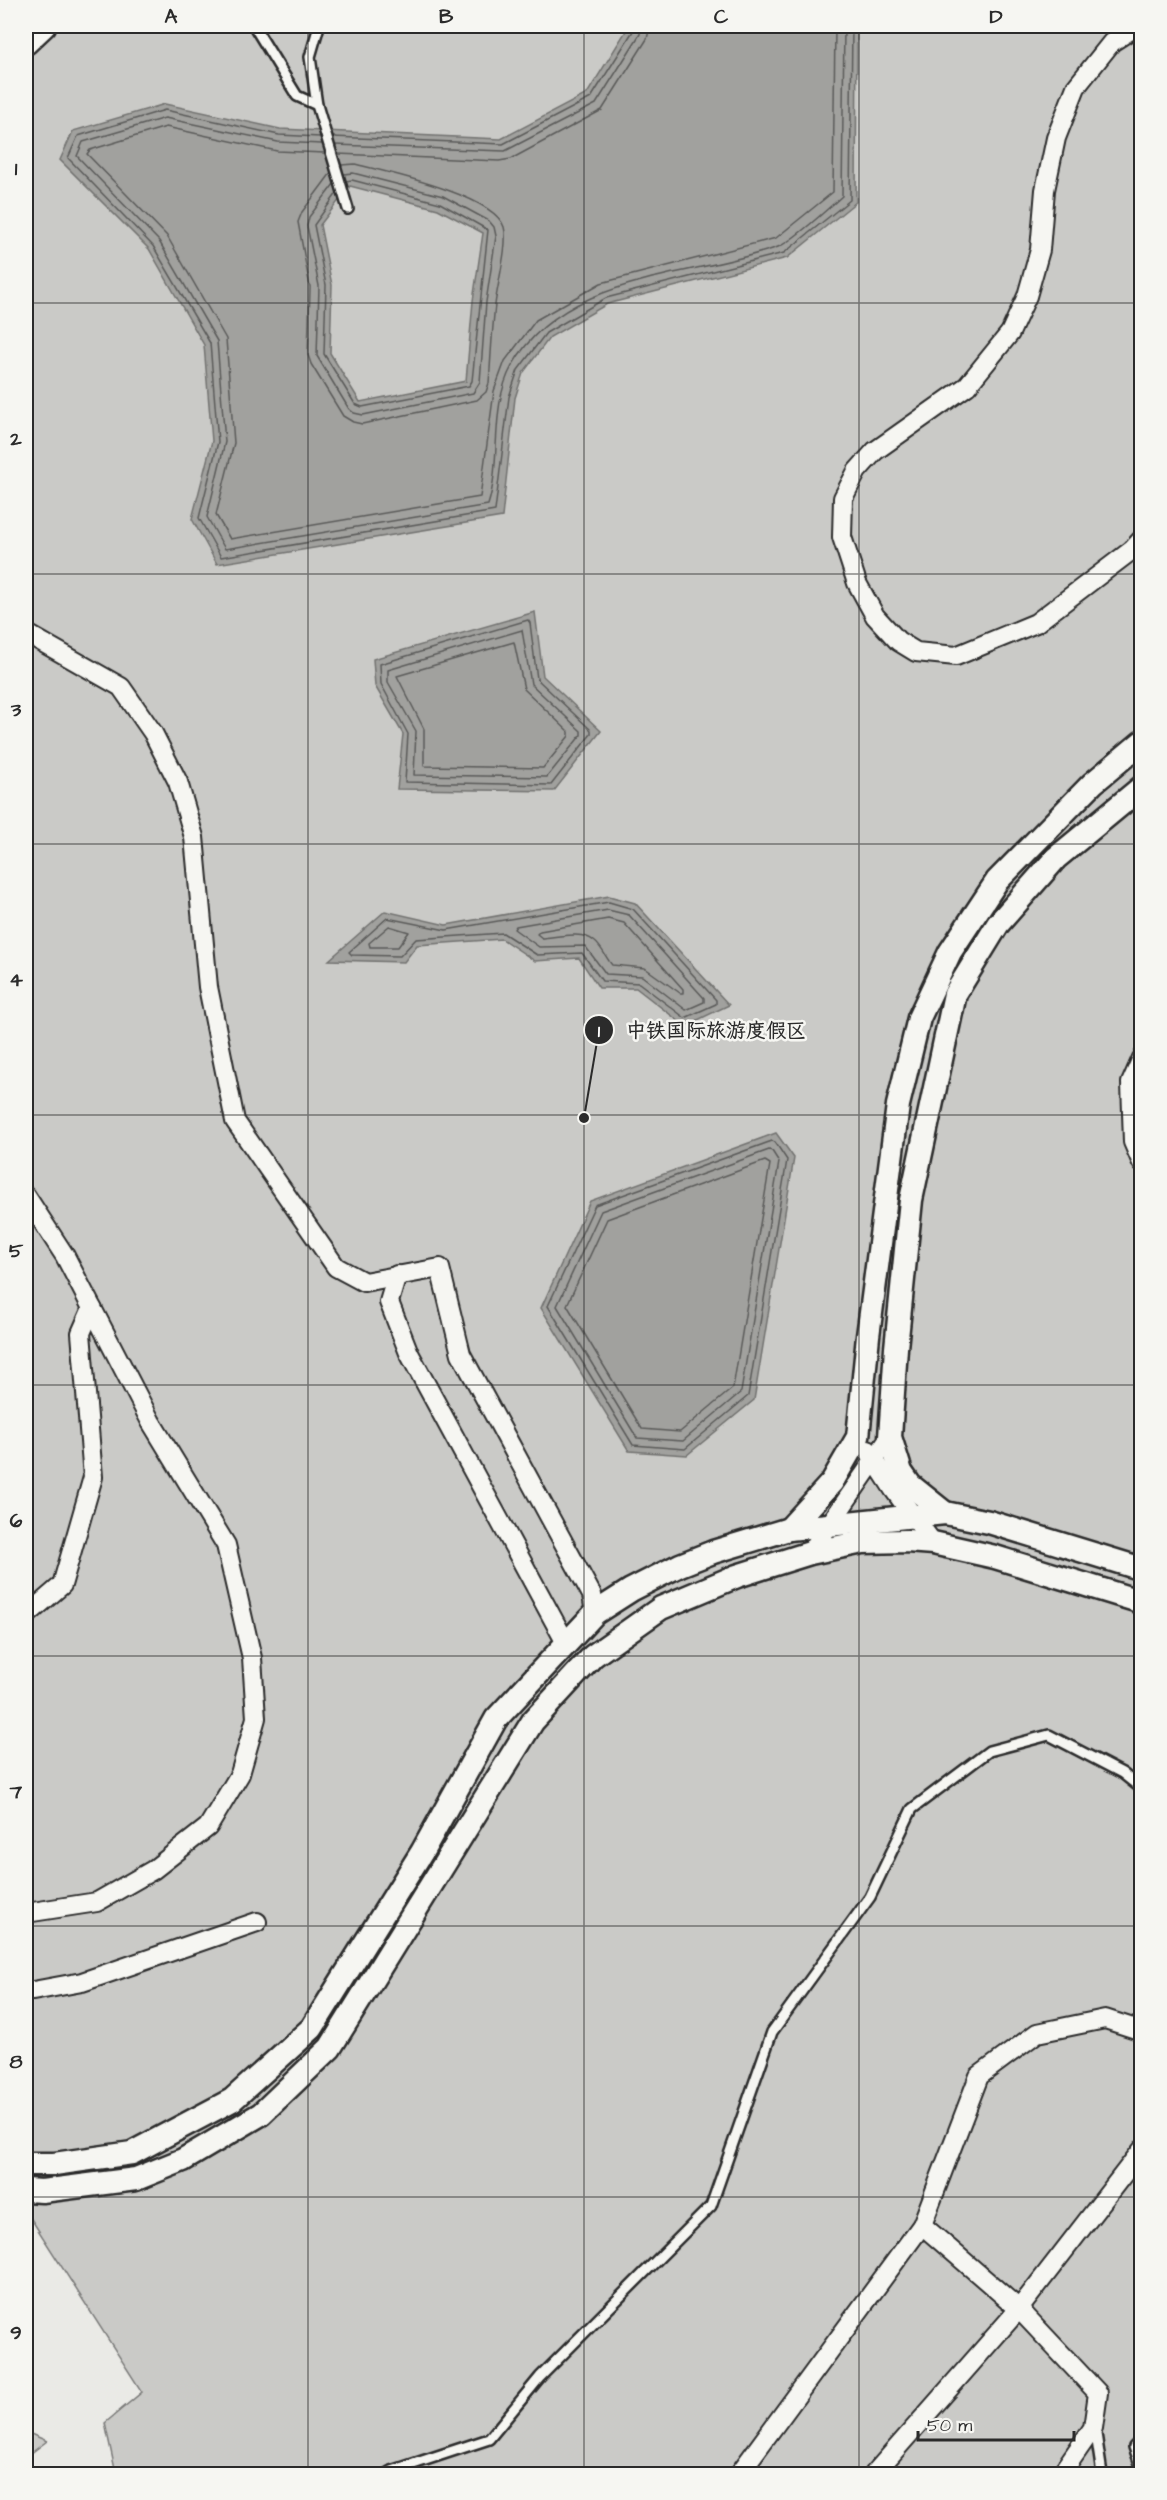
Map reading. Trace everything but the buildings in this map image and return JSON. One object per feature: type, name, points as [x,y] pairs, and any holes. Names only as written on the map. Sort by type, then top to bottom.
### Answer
[{"type":"street","points":[[26,43],[44,26]]},
{"type":"street","points":[[1137,26],[1112,42],[1076,87],[1056,138],[1045,190],[1040,250],[1027,296],[1010,333],[967,386],[875,451],[857,471],[843,498],[842,537],[857,583],[874,616],[898,641],[916,652],[956,656],[1036,623],[1132,550],[1142,539]]},
{"type":"street","points":[[26,633],[121,687],[153,733],[178,783],[194,837],[208,987],[235,1121],[336,1267],[364,1282],[440,1268],[461,1354],[592,1595],[595,1613]]},
{"type":"street","points":[[789,1529],[832,1482],[858,1437],[868,1336],[898,1105],[919,1018],[950,952],[997,881],[1093,783],[1142,742]]},
{"type":"street","points":[[945,1513],[910,1485],[901,1472],[891,1437],[896,1348],[911,1200],[955,994],[998,924],[1056,858],[1142,787]]},
{"type":"street","points":[[1142,1058],[1131,1083],[1133,1142],[1142,1163]]},
{"type":"street","points":[[26,1196],[66,1256],[151,1422],[226,1545],[252,1658],[256,1718],[240,1774],[208,1827],[153,1870],[97,1902],[26,1913]]},
{"type":"street","points":[[397,1275],[389,1302],[409,1353],[566,1643]]},
{"type":"street","points":[[26,1616],[62,1585],[93,1477],[81,1333],[92,1308]]},
{"type":"street","points":[[858,1437],[933,1543]]},
{"type":"street","points":[[810,1553],[891,1437]]},
{"type":"street","points":[[26,2164],[54,2164],[132,2153],[231,2100],[312,2028],[422,1852],[496,1719],[595,1613],[631,1590],[680,1565],[713,1552],[789,1529],[945,1513],[989,1522],[1142,1569]]},
{"type":"street","points":[[26,2190],[42,2191],[136,2179],[183,2160],[261,2114],[330,2048],[533,1721],[593,1656],[661,1608],[737,1576],[810,1553],[863,1542],[933,1543],[995,1557],[1142,1602]]},
{"type":"street","points":[[26,1990],[33,1991],[82,1982],[257,1922]]},
{"type":"street","points":[[739,2475],[922,2225],[979,2076],[1037,2033],[1105,2019],[1142,2031]]},
{"type":"street","points":[[874,2475],[1019,2309],[1142,2150]]},
{"type":"street","points":[[922,2225],[1019,2309],[1098,2393],[1093,2428],[1061,2475]]},
{"type":"lane","points":[[254,26],[297,96],[317,105]]},
{"type":"lane","points":[[319,26],[310,57],[317,105],[348,209]]},
{"type":"lane","points":[[387,2475],[392,2471],[489,2439],[540,2377],[711,2206],[772,2032],[870,1897],[912,1809],[989,1751],[1049,1735],[1122,1773],[1142,1789]]},
{"type":"lane","points":[[1094,2422],[1102,2475]]},
{"type":"lane","points":[[1142,2439],[1134,2447],[1142,2469]]},
{"type":"shaded area","points":[[26,26],[1141,26],[1141,2474],[116,2474],[105,2423],[142,2392],[26,2211]]},
{"type":"shaded area","points":[[26,2432],[47,2441],[26,2457]]},
{"type":"water","points":[[629,26],[857,26],[856,202],[787,258],[607,304],[550,337],[523,373],[515,398],[502,517],[217,564],[192,519],[212,441],[204,345],[149,249],[60,160],[73,131],[165,104],[280,129],[501,139],[587,94]],"holes":[[[350,186],[438,209],[483,233],[473,301],[466,381],[360,402],[330,353],[332,285],[320,225]]]},
{"type":"water","points":[[535,612],[543,676],[601,731],[554,791],[397,789],[403,734],[375,686],[373,659]]},
{"type":"water","points":[[609,896],[635,903],[729,1005],[685,1026],[636,988],[599,988],[579,958],[535,961],[502,939],[417,945],[404,962],[329,960],[385,911],[446,925]]},
{"type":"water","points":[[776,1133],[794,1158],[754,1400],[687,1455],[629,1451],[541,1308],[590,1201]]},
{"type":"place","name":"中铁国际旅游度假区","points":[[584,1118]]}]
